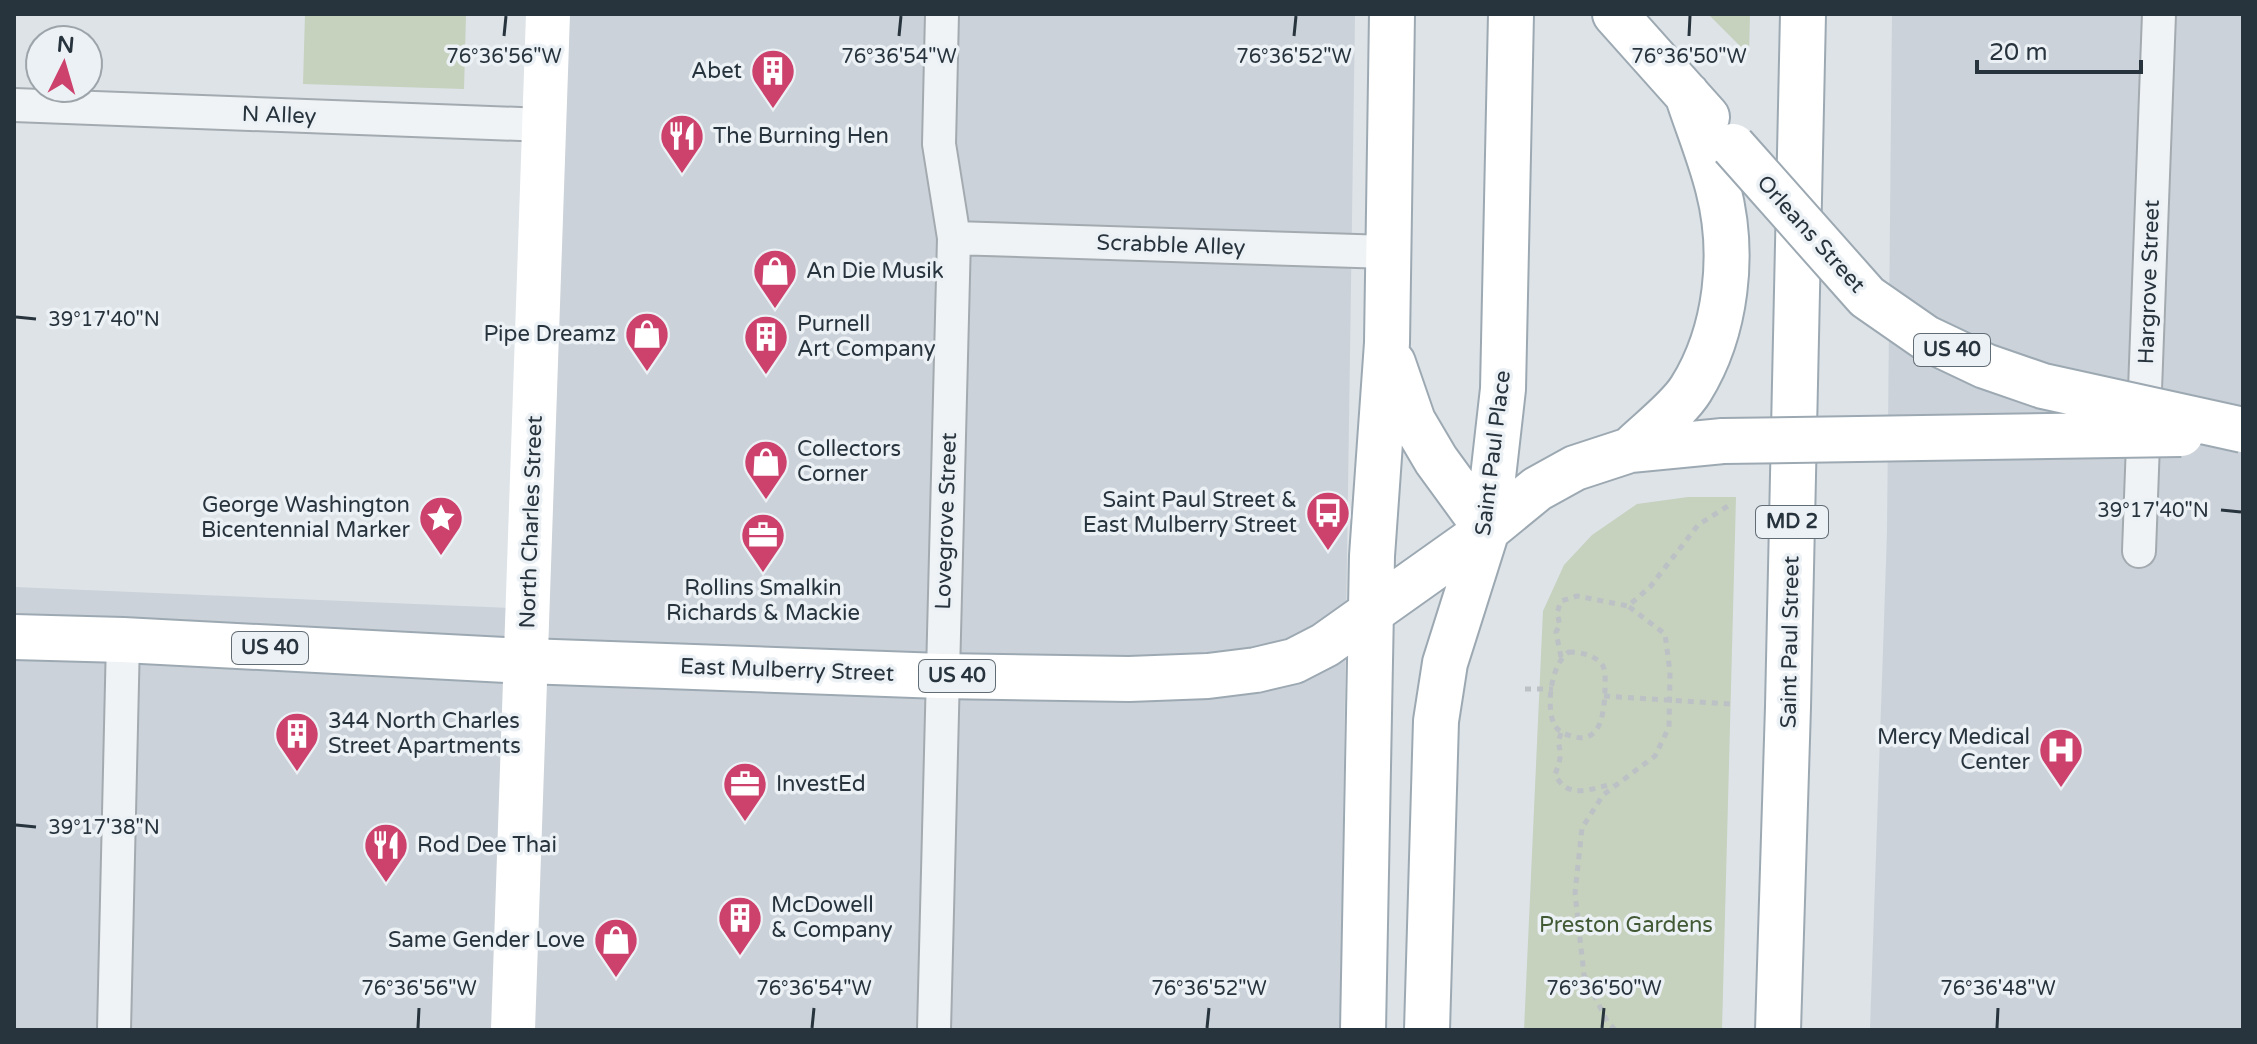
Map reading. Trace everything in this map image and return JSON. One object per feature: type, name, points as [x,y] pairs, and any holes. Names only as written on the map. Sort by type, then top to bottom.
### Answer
[{"type":"main road","name":"North Charles Street","points":[[513,1030],[548,14]]},
{"type":"main road","points":[[1363,1030],[1372,556],[1387,343],[1392,14]]},
{"type":"main road","name":"Saint Paul Place","points":[[1427,1030],[1436,721],[1445,663],[1487,530],[1503,389],[1511,14]]},
{"type":"main road","name":"Orleans Street","points":[[1615,14],[1867,297],[1926,338],[1985,366],[2043,386],[2243,432]]},
{"type":"main road","name":"Saint Paul Street","points":[[1778,1030],[1803,14]]},
{"type":"main road","points":[[1630,450],[1689,392],[1712,347],[1721,310],[1726,247],[1719,189],[1687,94]]},
{"type":"main road","points":[[1387,343],[1413,421],[1436,460],[1487,530]]},
{"type":"main road","name":"Orleans Street","points":[[1487,530],[1537,489],[1575,468],[1630,450],[1723,441],[2243,432]]},
{"type":"main road","name":"East Mulberry Street","points":[[526,661],[941,676],[1129,679],[1208,676],[1256,670],[1294,661],[1325,645],[1487,530]]},
{"type":"main road","name":"US 40","points":[[14,637],[526,661]]},
{"type":"lane","name":"Lovegrove Street","points":[[934,1030],[954,238],[939,144],[942,14]]},
{"type":"lane","name":"Hargrove Street","points":[[2139,551],[2159,14]]},
{"type":"lane","name":"N Alley","points":[[14,105],[545,125]]},
{"type":"lane","name":"Scrabble Alley","points":[[954,238],[1388,252]]},
{"type":"lane","points":[[114,1030],[123,640]]},
{"type":"path","points":[[1628,606],[1650,587],[1698,525],[1731,504]]},
{"type":"path","points":[[1561,657],[1556,632],[1560,625],[1557,613],[1561,601],[1577,596],[1628,606],[1665,634],[1669,727],[1655,756],[1603,795],[1582,828],[1575,893],[1584,975],[1607,1021],[1615,1030]]},
{"type":"path","points":[[1569,652],[1580,652],[1603,666],[1604,717],[1593,733],[1577,738],[1561,733],[1555,726],[1551,709],[1553,689],[1552,674],[1561,657],[1569,652]]},
{"type":"path","points":[[1525,689],[1553,689]]},
{"type":"path","points":[[1604,696],[1730,704]]},
{"type":"path","points":[[1561,733],[1558,742],[1561,752],[1555,774],[1560,786],[1569,790],[1584,790],[1615,784]]},
{"type":"shaded area","points":[[530,14],[1355,14],[1340,1030],[14,1030],[14,587],[510,608]]},
{"type":"shaded area","points":[[1892,14],[2243,14],[2243,1030],[1870,1030],[1887,533]]},
{"type":"green space","points":[[305,14],[466,14],[464,89],[303,84]]},
{"type":"green space","points":[[1708,14],[1750,14],[1749,55]]},
{"type":"green space","name":"Preston Gardens","points":[[1688,497],[1736,497],[1722,1030],[1524,1030],[1543,611],[1564,565],[1592,535],[1637,504]]},
{"type":"place","name":"Abet","points":[[773,110]]},
{"type":"place","name":"The Burning Hen","points":[[682,175]]},
{"type":"place","name":"An Die Musik","points":[[775,310]]},
{"type":"place","name":"Pipe Dreamz","points":[[647,373]]},
{"type":"place","name":"Purnell Art Company","points":[[766,376]]},
{"type":"place","name":"Collectors Corner","points":[[766,501]]},
{"type":"place","name":"Saint Paul Street & East Mulberry Street","points":[[1328,552]]},
{"type":"place","name":"George Washington Bicentennial Marker","points":[[441,557]]},
{"type":"place","name":"Rollins Smalkin Richards & Mackie","points":[[763,574]]},
{"type":"place","name":"344 North Charles Street Apartments","points":[[297,773]]},
{"type":"place","name":"Mercy Medical Center","points":[[2061,789]]},
{"type":"place","name":"InvestEd","points":[[745,823]]},
{"type":"place","name":"Rod Dee Thai","points":[[386,884]]},
{"type":"place","name":"McDowell & Company","points":[[740,957]]},
{"type":"place","name":"Same Gender Love","points":[[616,979]]}]
